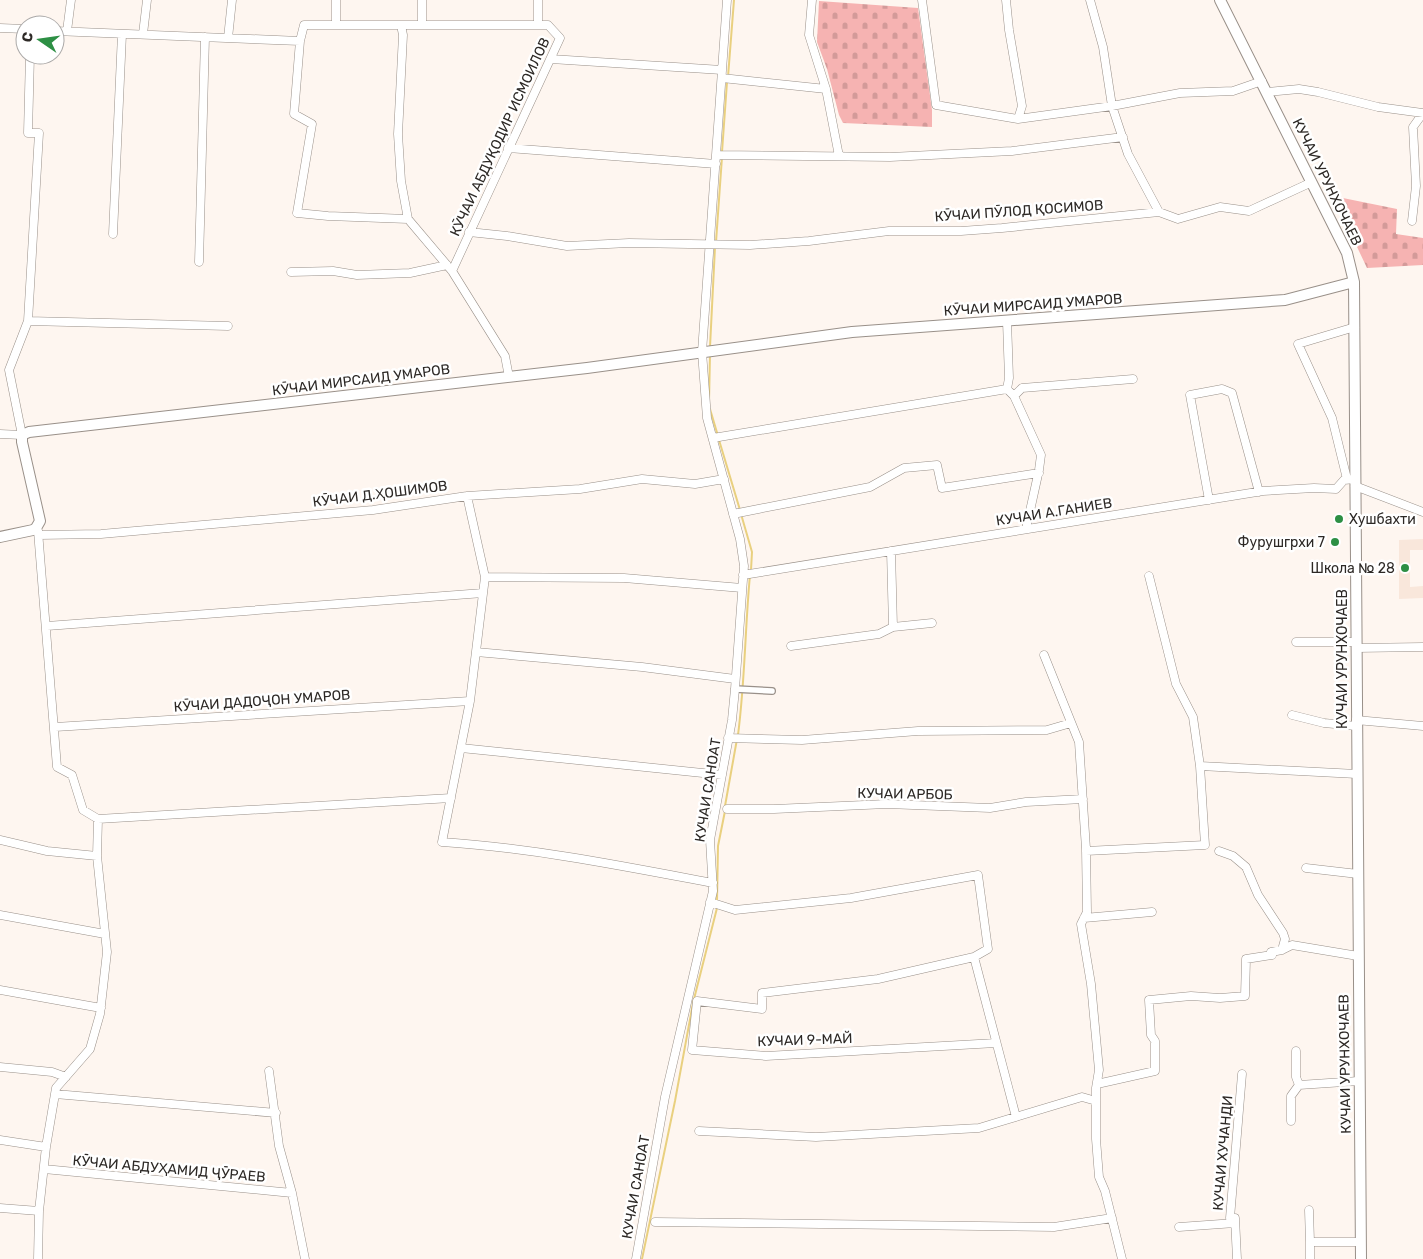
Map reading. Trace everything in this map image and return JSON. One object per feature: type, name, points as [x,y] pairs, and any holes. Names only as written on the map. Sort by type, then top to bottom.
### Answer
[{"type":"street","points":[[71,0],[67,31],[300,41],[294,114],[312,124],[297,213],[408,219]]},
{"type":"street","points":[[143,34],[147,0]]},
{"type":"street","points":[[228,38],[232,0]]},
{"type":"street","points":[[336,0],[336,25]]},
{"type":"street","points":[[422,0],[422,25]]},
{"type":"street","name":"КӮЧАИ АБДУҚОДИР ИСМОИЛОВ","points":[[538,0],[538,25]]},
{"type":"street","name":"КУЧАИ САНОАТ","points":[[636,1259],[665,1097],[715,904],[710,840],[722,775],[734,738],[741,689],[735,679],[742,588],[748,574],[744,566],[738,513],[724,479],[716,438],[707,418],[708,351],[722,74],[728,0]]},
{"type":"street","points":[[812,0],[809,35],[826,89],[839,156]]},
{"type":"street","points":[[922,0],[936,105],[1018,119],[1112,106],[1180,93],[1233,91],[1262,81]]},
{"type":"street","points":[[1006,0],[1009,30],[1022,106],[1018,119]]},
{"type":"street","points":[[1090,0],[1103,46],[1112,106],[1128,154],[1159,212]]},
{"type":"street","name":"КУЧАИ УРУНХОЧАЕВ","points":[[1220,0],[1347,252],[1354,282],[1352,481],[1356,645],[1361,1259]]},
{"type":"street","name":"КӮЧАИ АБДУҚОДИР ИСМОИЛОВ","points":[[300,41],[304,25],[538,25],[548,26],[560,38],[469,232],[450,268]]},
{"type":"street","points":[[401,25],[403,35],[398,134],[401,181],[408,219],[450,268],[504,356],[510,376]]},
{"type":"street","points":[[0,28],[15,29]]},
{"type":"street","points":[[112,234],[122,34]]},
{"type":"street","points":[[199,262],[205,37]]},
{"type":"street","points":[[551,59],[722,74],[826,89]]},
{"type":"street","points":[[30,65],[28,133],[39,133],[28,321],[9,370],[22,442],[40,521],[38,532],[57,767],[72,775],[83,810],[98,819],[451,798]]},
{"type":"street","points":[[1268,92],[1299,90],[1318,92],[1378,107],[1423,114],[1413,127],[1416,186],[1412,221]]},
{"type":"street","points":[[508,148],[719,158],[890,157],[1012,151],[1123,137]]},
{"type":"street","name":"КӮЧАИ ПӮЛОД ҚОСИМОВ","points":[[469,232],[567,246],[629,243],[714,245],[809,241],[889,231],[961,231],[1159,212],[1178,219],[1220,207],[1249,211],[1312,182]]},
{"type":"street","points":[[291,272],[333,271],[357,275],[410,273],[450,268]]},
{"type":"street","name":"КӮЧАИ МИРСАИД УМАРОВ","points":[[22,435],[29,432],[510,376],[852,332],[1285,300],[1354,282]]},
{"type":"street","points":[[28,321],[228,326]]},
{"type":"street","points":[[1006,321],[1009,378],[1007,389]]},
{"type":"street","points":[[1355,327],[1298,344],[1332,418],[1352,481],[1423,512]]},
{"type":"street","points":[[1014,396],[1022,388],[1133,379]]},
{"type":"street","points":[[1007,389],[1014,396],[1041,455],[1026,529]]},
{"type":"street","points":[[716,438],[1007,389]]},
{"type":"street","points":[[1209,500],[1190,395],[1222,389],[1232,392],[1258,492]]},
{"type":"street","points":[[0,434],[22,435]]},
{"type":"street","points":[[738,513],[870,487],[904,468],[937,465],[942,488],[1038,473]]},
{"type":"street","name":"КӮЧАИ Д.ҲОШИМОВ","points":[[38,532],[101,534],[373,510],[466,496],[580,489],[642,479],[695,484],[724,479]]},
{"type":"street","name":"КУЧАИ А.ГАНИЕВ","points":[[748,574],[1258,492],[1314,488],[1336,489],[1344,480],[1352,481]]},
{"type":"street","points":[[466,496],[485,576],[470,701],[442,842],[479,845],[589,860],[713,883]]},
{"type":"street","points":[[0,537],[38,532]]},
{"type":"street","points":[[891,551],[893,627]]},
{"type":"street","points":[[485,576],[624,578],[742,588]]},
{"type":"street","points":[[1086,851],[1205,845],[1200,766],[1193,717],[1176,684],[1149,576]]},
{"type":"street","points":[[47,626],[483,593]]},
{"type":"street","points":[[791,646],[879,634],[893,627],[932,623]]},
{"type":"street","points":[[1296,642],[1423,647]]},
{"type":"street","points":[[476,652],[642,667],[735,679]]},
{"type":"street","points":[[1044,655],[1079,742],[1086,851],[1087,912],[1081,924],[1090,984],[1099,1070],[1096,1084],[1096,1139],[1100,1177],[1122,1259]]},
{"type":"street","points":[[741,689],[772,691]]},
{"type":"street","name":"КӮЧАИ ДАДОҶОН УМАРОВ","points":[[55,727],[470,701]]},
{"type":"street","points":[[1292,715],[1324,723],[1423,726]]},
{"type":"street","points":[[734,738],[802,740],[918,731],[1047,730],[1071,723]]},
{"type":"street","points":[[461,748],[722,775]]},
{"type":"street","points":[[1200,766],[1357,774]]},
{"type":"street","name":"КУЧАИ АРБОБ","points":[[727,809],[887,804],[990,808],[1026,802],[1083,799]]},
{"type":"street","points":[[38,1259],[46,1147],[56,1088],[90,1049],[101,1008],[107,952],[97,856],[98,819]]},
{"type":"street","points":[[0,840],[47,851],[97,856]]},
{"type":"street","points":[[1219,851],[1233,856],[1246,867],[1258,895],[1283,933],[1285,940],[1282,950]]},
{"type":"street","points":[[1306,868],[1358,874]]},
{"type":"street","points":[[715,904],[735,910],[851,898],[978,875],[988,949],[974,957],[1016,1117]]},
{"type":"street","points":[[1084,918],[1152,912]]},
{"type":"street","points":[[0,915],[105,934]]},
{"type":"street","points":[[1096,1084],[1155,1071],[1155,1041],[1151,1035],[1149,1000],[1191,996],[1220,998],[1245,996],[1246,959],[1272,955],[1271,952],[1282,950],[1292,945],[1358,956]]},
{"type":"street","name":"КУЧАИ 9-МАЙ","points":[[974,957],[878,979],[762,993],[762,1009],[697,1000],[692,1050],[766,1056],[996,1043]]},
{"type":"street","points":[[0,990],[101,1008]]},
{"type":"street","points":[[1296,1051],[1296,1077],[1299,1085]]},
{"type":"street","points":[[0,1066],[52,1072],[66,1078]]},
{"type":"street","points":[[270,1071],[279,1146],[292,1193],[305,1259]]},
{"type":"street","name":"КУЧАИ ХУЧАНДИ","points":[[1237,1259],[1235,1218],[1230,1218],[1242,1074]]},
{"type":"street","points":[[1299,1085],[1359,1081]]},
{"type":"street","points":[[1291,1121],[1291,1096],[1299,1085]]},
{"type":"street","points":[[55,1094],[276,1113]]},
{"type":"street","points":[[699,1131],[816,1137],[979,1128],[1082,1098],[1096,1101]]},
{"type":"street","points":[[0,1140],[46,1147]]},
{"type":"street","name":"КӮЧАИ АБДУҲАМИД ҶӮРАЕВ","points":[[44,1169],[292,1193]]},
{"type":"street","points":[[0,1208],[40,1211]]},
{"type":"street","points":[[1309,1210],[1310,1259]]},
{"type":"street","points":[[655,1222],[1054,1227],[1112,1218]]},
{"type":"street","points":[[1179,1227],[1235,1223]]},
{"type":"street","points":[[1310,1242],[1361,1242]]},
{"type":"shaded area","name":"Школа № 28","points":[[1423,539],[1423,550],[1410,550],[1410,587],[1423,586],[1423,598],[1399,599],[1399,540]]},
{"type":"green space","points":[[819,1],[918,8],[932,110],[932,127],[843,123],[817,42]]},
{"type":"green space","points":[[1333,196],[1397,209],[1396,234],[1423,238],[1423,265],[1367,268]]},
{"type":"waterway","points":[[728,77],[734,0]]},
{"type":"waterway","points":[[722,152],[727,82]]},
{"type":"waterway","points":[[716,242],[722,157]]},
{"type":"waterway","points":[[710,347],[715,247]]},
{"type":"waterway","points":[[709,402],[710,354]]},
{"type":"waterway","points":[[710,409],[718,436]]},
{"type":"waterway","points":[[719,440],[740,510]]},
{"type":"waterway","points":[[741,514],[752,552],[751,570]]},
{"type":"waterway","points":[[738,735],[750,575]]},
{"type":"waterway","points":[[725,806],[737,739]]},
{"type":"waterway","points":[[717,901],[718,846],[725,811]]},
{"type":"waterway","points":[[642,1259],[693,1003],[717,908]]},
{"type":"place","name":"Хушбахти","points":[[1339,519]]},
{"type":"place","name":"Фурушгрхи 7","points":[[1335,542]]},
{"type":"place","name":"Школа № 28","points":[[1405,568]]}]
